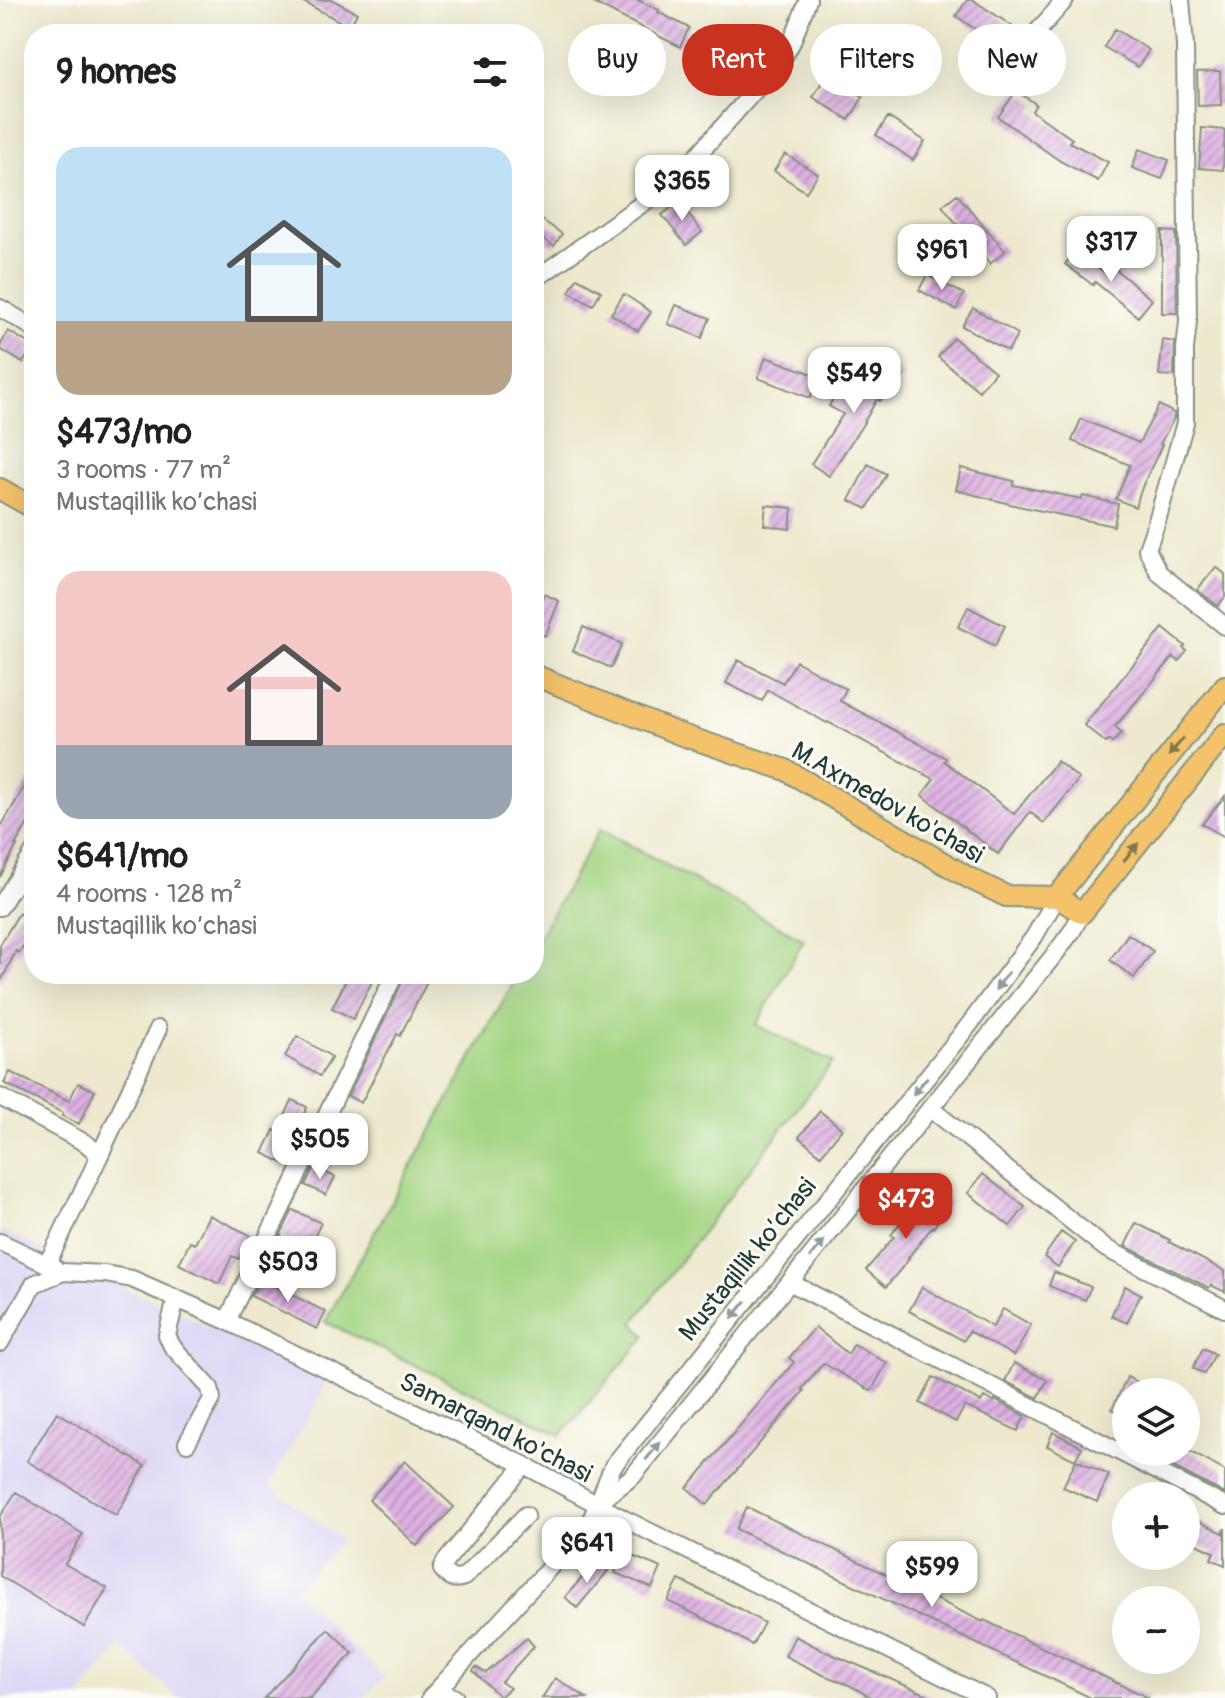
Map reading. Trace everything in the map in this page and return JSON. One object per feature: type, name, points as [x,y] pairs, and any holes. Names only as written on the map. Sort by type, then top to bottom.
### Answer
[{"type":"main road","points":[[0,489],[24,502]]},
{"type":"main road","name":"M.Axmedov ko'chasi","points":[[544,679],[679,734],[786,770],[969,878],[1006,896],[1057,897]]},
{"type":"main road","points":[[1225,686],[1057,897],[1082,913],[1225,734]]},
{"type":"street","points":[[544,273],[649,199],[695,158],[781,61],[808,0]]},
{"type":"street","points":[[1044,24],[1065,0]]},
{"type":"street","points":[[1181,0],[1185,46],[1188,322],[1185,423],[1147,549],[1159,573],[1225,626]]},
{"type":"street","points":[[0,308],[24,322]]},
{"type":"street","points":[[0,907],[24,868]]},
{"type":"street","name":"Mustaqillik ko’chasi","points":[[435,1694],[589,1525],[613,1466],[969,1025],[1034,937],[1057,897]]},
{"type":"street","name":"Mustaqillik ko’chasi","points":[[597,1504],[633,1476],[1055,954],[1082,913]]},
{"type":"street","points":[[227,1321],[390,984]]},
{"type":"street","points":[[47,1264],[158,1029]]},
{"type":"street","points":[[0,1097],[87,1144],[96,1152],[98,1159]]},
{"type":"street","points":[[930,1108],[1105,1248],[1225,1309]]},
{"type":"street","points":[[0,1242],[63,1272]]},
{"type":"street","points":[[0,1343],[34,1284],[63,1272]]},
{"type":"street","name":"Samarqand ko'chasi","points":[[63,1272],[132,1279],[227,1321],[524,1465],[628,1521],[987,1698]]},
{"type":"street","points":[[791,1283],[1225,1506]]},
{"type":"street","points":[[176,1299],[167,1335],[172,1346],[210,1388],[212,1399],[187,1443]]},
{"type":"street","points":[[524,1465],[442,1569],[449,1578],[457,1580],[464,1577],[526,1515]]},
{"type":"street","points":[[435,1694],[455,1698]]},
{"type":"shaded area","points":[[0,1230],[328,1382],[269,1485],[342,1540],[295,1591],[384,1677],[364,1698],[179,1698],[120,1646],[78,1698],[0,1698]]},
{"type":"green space","points":[[600,829],[804,940],[756,1025],[833,1062],[633,1323],[646,1336],[561,1435],[325,1322],[512,984],[544,984],[544,928]]},
{"type":"building","points":[[300,0],[333,0],[357,13],[352,24],[344,24]]},
{"type":"building","points":[[588,0],[638,0],[682,24],[682,43],[680,47],[666,40],[666,24],[635,24]]},
{"type":"building","points":[[967,0],[973,0],[1009,24],[968,24],[956,16]]},
{"type":"building","points":[[1115,29],[1149,50],[1138,67],[1104,47]]},
{"type":"building","points":[[1220,71],[1221,105],[1198,106],[1197,72]]},
{"type":"building","points":[[861,96],[863,97],[849,120],[813,97]]},
{"type":"building","points":[[1013,96],[1024,96],[1036,104],[1032,111],[1072,139],[1069,142],[1108,162],[1098,181],[1060,161],[998,117]]},
{"type":"building","points":[[888,117],[925,141],[913,160],[876,135]]},
{"type":"building","points":[[1202,128],[1225,130],[1223,170],[1199,168]]},
{"type":"building","points":[[1139,149],[1169,160],[1162,179],[1132,168]]},
{"type":"building","points":[[785,154],[818,174],[806,192],[774,171]]},
{"type":"building","points":[[957,194],[1005,251],[990,264],[942,206]]},
{"type":"building","points":[[679,202],[702,232],[686,245],[662,215]]},
{"type":"building","points":[[544,221],[562,234],[554,246],[544,239]]},
{"type":"building","points":[[1162,231],[1176,232],[1177,313],[1162,313]]},
{"type":"building","points":[[1076,251],[1109,276],[1115,269],[1152,300],[1138,317],[1095,282],[1093,285],[1065,264]]},
{"type":"building","points":[[927,275],[964,294],[956,310],[919,290]]},
{"type":"building","points":[[577,278],[601,291],[593,305],[569,292]]},
{"type":"building","points":[[624,294],[651,312],[638,331],[611,314]]},
{"type":"building","points":[[676,305],[710,318],[702,338],[668,324]]},
{"type":"building","points":[[973,308],[1018,334],[1008,351],[962,326]]},
{"type":"building","points":[[8,331],[24,341],[23,363],[0,349]]},
{"type":"building","points":[[954,338],[995,372],[979,391],[938,357]]},
{"type":"building","points":[[1163,340],[1175,342],[1174,376],[1159,375]]},
{"type":"building","points":[[766,357],[818,376],[810,398],[758,378]]},
{"type":"building","points":[[887,361],[903,376],[880,401],[877,399],[829,476],[811,464],[843,414],[829,406],[840,385],[857,394]]},
{"type":"building","points":[[1159,405],[1174,413],[1174,418],[1135,507],[1116,499],[1130,465],[1072,441],[1081,419],[1139,443]]},
{"type":"building","points":[[868,464],[886,474],[867,509],[849,500]]},
{"type":"building","points":[[961,468],[1014,481],[1013,485],[1118,504],[1114,526],[956,490]]},
{"type":"building","points":[[766,505],[792,508],[790,529],[764,525]]},
{"type":"building","points":[[1216,567],[1225,574],[1225,597],[1218,606],[1197,590]]},
{"type":"building","points":[[544,594],[559,601],[544,636]]},
{"type":"building","points":[[968,607],[1005,626],[995,646],[958,627]]},
{"type":"building","points":[[583,627],[622,644],[611,668],[573,651]]},
{"type":"building","points":[[1163,628],[1187,651],[1179,661],[1173,657],[1115,727],[1121,733],[1112,743],[1109,740],[1106,743],[1084,725]]},
{"type":"building","points":[[738,660],[783,683],[796,661],[846,689],[840,701],[946,758],[944,761],[1014,814],[1057,761],[1079,779],[1044,823],[1030,812],[998,854],[922,795],[934,779],[768,690],[762,701],[726,683]]},
{"type":"building","points":[[24,788],[24,830],[0,877],[0,828]]},
{"type":"building","points":[[1225,796],[1225,837],[1202,824]]},
{"type":"building","points":[[19,913],[24,916],[24,945],[19,953],[16,951],[0,983],[0,945]]},
{"type":"building","points":[[1128,934],[1153,951],[1134,978],[1110,960]]},
{"type":"building","points":[[344,984],[371,984],[353,1019],[332,1008]]},
{"type":"building","points":[[401,984],[426,984],[361,1103],[348,1096]]},
{"type":"building","points":[[297,1036],[332,1057],[320,1076],[285,1056]]},
{"type":"building","points":[[10,1072],[69,1101],[78,1083],[95,1091],[79,1124],[4,1083]]},
{"type":"building","points":[[292,1100],[307,1107],[283,1163],[263,1153],[274,1130],[278,1132]]},
{"type":"building","points":[[820,1111],[842,1129],[821,1155],[799,1137]]},
{"type":"building","points":[[338,1118],[351,1124],[338,1149],[325,1143]]},
{"type":"building","points":[[314,1167],[335,1177],[326,1195],[305,1185]]},
{"type":"building","points":[[983,1174],[1025,1207],[1010,1226],[968,1193]]},
{"type":"building","points":[[935,1193],[950,1203],[886,1287],[866,1270],[894,1237],[891,1235],[904,1218],[913,1225]]},
{"type":"building","points":[[293,1210],[321,1223],[308,1249],[280,1236]]},
{"type":"building","points":[[209,1215],[250,1235],[239,1259],[232,1256],[219,1284],[179,1264],[190,1242],[195,1244]]},
{"type":"building","points":[[1136,1223],[1225,1271],[1225,1292],[1211,1285],[1209,1288],[1125,1246]]},
{"type":"building","points":[[1061,1232],[1075,1242],[1058,1267],[1044,1257]]},
{"type":"building","points":[[1054,1272],[1091,1287],[1085,1300],[1049,1286]]},
{"type":"building","points":[[260,1279],[326,1312],[317,1329],[251,1296]]},
{"type":"building","points":[[1125,1286],[1141,1294],[1127,1323],[1111,1316]]},
{"type":"building","points":[[922,1287],[993,1327],[1003,1309],[1031,1325],[1014,1356],[969,1331],[964,1341],[909,1311]]},
{"type":"building","points":[[815,1327],[848,1354],[854,1344],[887,1363],[871,1391],[823,1363],[802,1389],[804,1391],[707,1505],[687,1488],[794,1362],[789,1358]]},
{"type":"building","points":[[1203,1348],[1215,1354],[1204,1374],[1193,1368]]},
{"type":"building","points":[[1014,1363],[1047,1380],[1038,1398],[1005,1381]]},
{"type":"building","points":[[933,1377],[981,1402],[984,1397],[995,1400],[1025,1416],[1018,1431],[965,1406],[956,1422],[920,1403]]},
{"type":"building","points":[[57,1412],[145,1466],[116,1515],[27,1461]]},
{"type":"building","points":[[1053,1432],[1082,1447],[1075,1460],[1047,1446]]},
{"type":"building","points":[[1200,1457],[1225,1471],[1225,1494],[1171,1466],[1200,1466]]},
{"type":"building","points":[[1076,1460],[1109,1475],[1097,1502],[1063,1487]]},
{"type":"building","points":[[405,1461],[454,1507],[417,1546],[369,1500]]},
{"type":"building","points":[[16,1492],[83,1534],[65,1564],[107,1588],[84,1627],[0,1576],[0,1517]]},
{"type":"building","points":[[747,1507],[983,1622],[1149,1698],[1091,1698],[736,1529]]},
{"type":"building","points":[[1200,1522],[1223,1533],[1225,1528],[1225,1565],[1211,1559],[1214,1552],[1200,1546]]},
{"type":"building","points":[[623,1552],[661,1568],[652,1588],[615,1573]]},
{"type":"building","points":[[597,1561],[608,1571],[577,1608],[565,1597]]},
{"type":"building","points":[[679,1580],[764,1623],[752,1645],[668,1601]]},
{"type":"building","points":[[328,1629],[353,1653],[310,1698],[264,1698]]},
{"type":"building","points":[[795,1636],[935,1698],[872,1698],[785,1656]]},
{"type":"building","points":[[527,1638],[534,1646],[501,1682],[510,1688],[500,1697],[473,1671],[476,1667],[486,1673]]},
{"type":"building","points":[[555,1678],[587,1698],[542,1698]]}]
